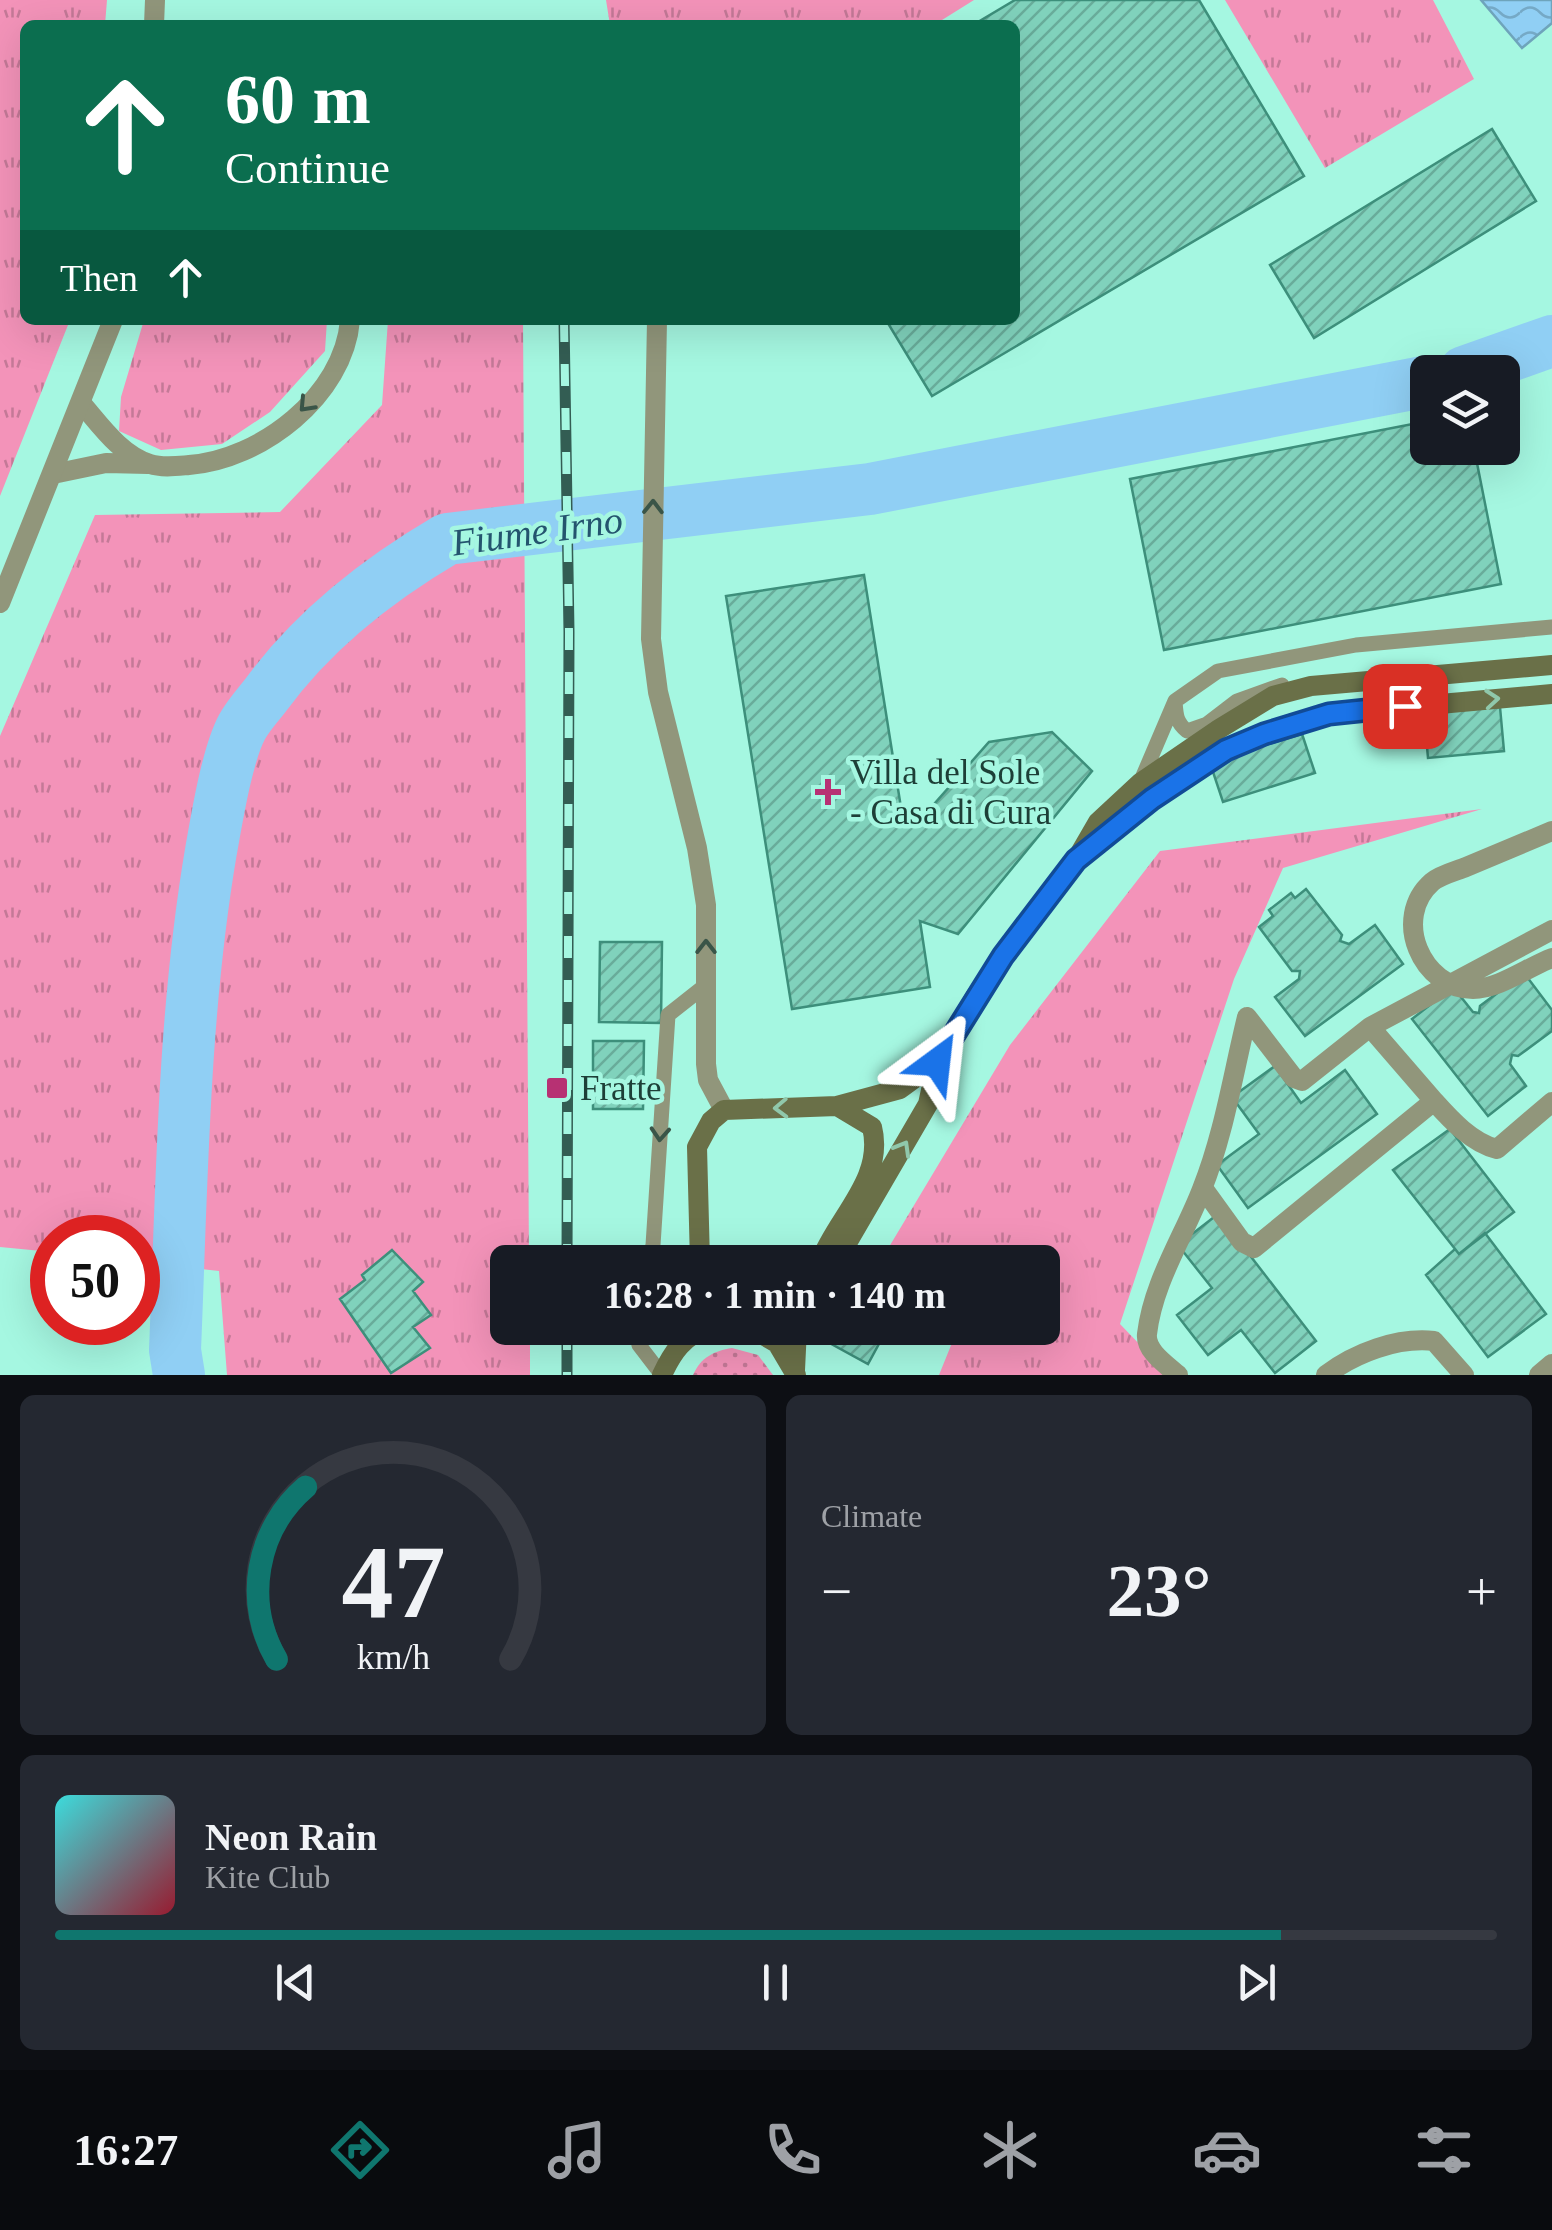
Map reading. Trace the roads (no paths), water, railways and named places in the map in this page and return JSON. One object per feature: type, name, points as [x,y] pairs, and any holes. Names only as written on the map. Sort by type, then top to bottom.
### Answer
[{"type":"main road","points":[[846,1245],[928,1104],[937,1062],[1003,956],[1076,860],[1098,822],[1140,784],[1273,696],[1311,686],[1552,665]]},
{"type":"main road","points":[[1076,860],[1171,785],[1226,750],[1264,734],[1329,714],[1552,694]]},
{"type":"main road","points":[[700,1245],[697,1147],[712,1121],[724,1110],[837,1106],[900,1089],[937,1062]]},
{"type":"main road","points":[[828,1245],[866,1180],[877,1148],[872,1127],[837,1106]]},
{"type":"main road","points":[[662,1375],[680,1345]]},
{"type":"main road","points":[[778,1345],[796,1373]]},
{"type":"main road","points":[[796,1373],[797,1345]]},
{"type":"street","points":[[0,603],[111,325]]},
{"type":"street","points":[[53,474],[106,463],[169,466],[220,460],[255,446],[302,410],[324,383],[340,357],[349,325]]},
{"type":"street","points":[[657,325],[650,639],[658,692],[702,872],[706,905],[706,1064],[708,1080],[724,1110]]},
{"type":"street","points":[[82,404],[112,440],[150,464]]},
{"type":"street","points":[[1550,963],[1485,988],[1448,984],[1418,953],[1412,925],[1418,898],[1434,880],[1552,831]]},
{"type":"street","points":[[1178,1375],[1148,1345],[1146,1335],[1160,1284],[1203,1188],[1219,1137],[1246,1017],[1294,1078],[1302,1081],[1370,1027],[1552,930]]},
{"type":"street","points":[[1370,1027],[1454,1122],[1488,1147],[1497,1149],[1552,1102]]},
{"type":"street","points":[[1203,1188],[1242,1242],[1254,1248],[1434,1101]]},
{"type":"street","points":[[1326,1375],[1345,1360],[1407,1340],[1434,1341],[1464,1375]]},
{"type":"street","points":[[1538,1375],[1552,1364]]},
{"type":"lane","points":[[1140,784],[1171,709],[1218,670],[1373,643],[1552,626]]},
{"type":"lane","points":[[1171,709],[1187,730],[1207,724],[1224,709],[1266,689],[1287,683],[1311,686]]},
{"type":"lane","points":[[653,1245],[668,1015],[706,985]]},
{"type":"lane","points":[[640,1345],[662,1375]]},
{"type":"water","points":[[1481,0],[1552,0],[1552,23],[1522,48]]},
{"type":"waterway","name":"Fiume Irno","points":[[1512,355],[1552,341]]},
{"type":"waterway","name":"Fiume Irno","points":[[179,1375],[175,1350],[189,1037],[202,913],[227,770],[242,727],[284,672],[325,628],[371,589],[447,539],[870,489],[1410,384]]},
{"type":"railway","points":[[564,325],[569,632],[567,1245]]},
{"type":"railway","points":[[567,1345],[567,1375]]},
{"type":"place","name":"Villa del Sole - Casa di Cura","points":[[828,792]]},
{"type":"place","name":"Fratte","points":[[557,1088]]}]
